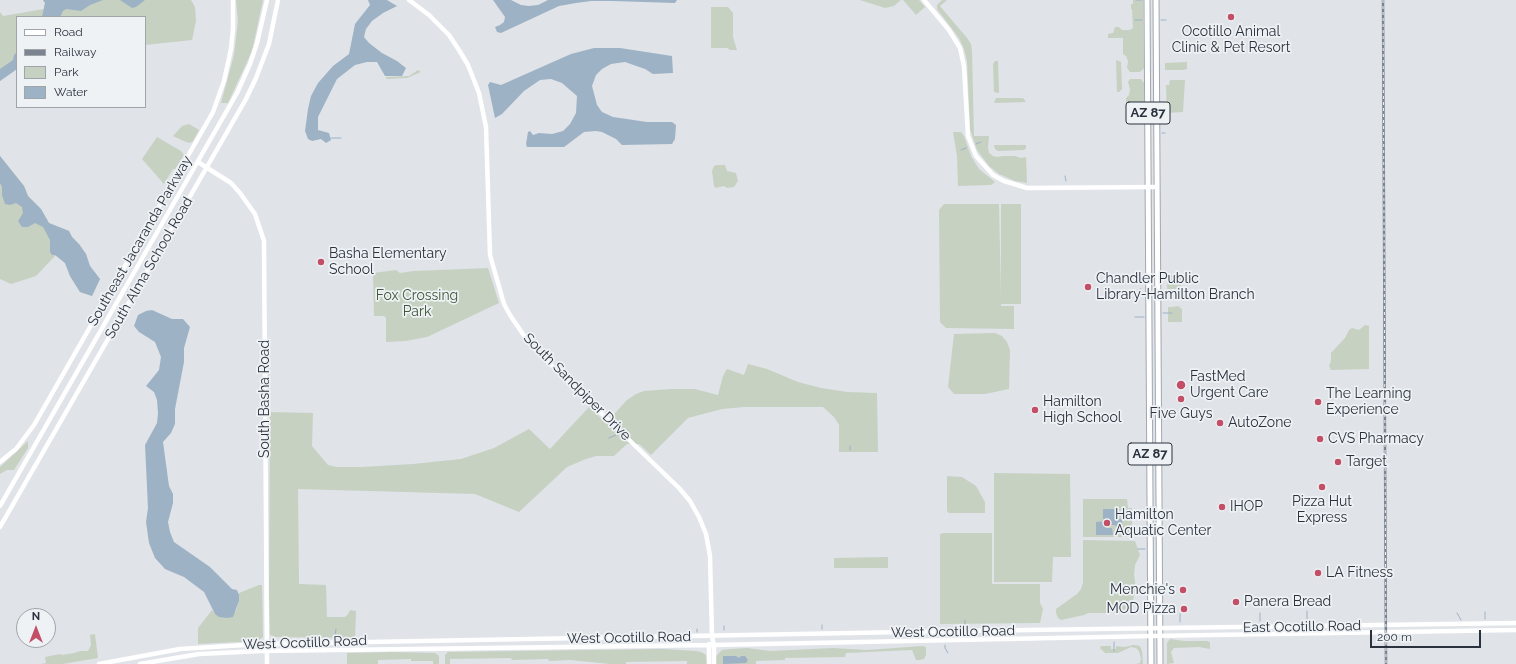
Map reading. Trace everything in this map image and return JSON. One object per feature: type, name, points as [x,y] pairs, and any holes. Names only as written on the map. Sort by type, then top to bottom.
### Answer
[{"type":"main road","name":"Southeast Jacaranda Parkway","points":[[0,462],[16,448],[34,425],[213,112],[224,81],[230,49],[233,29],[232,0]]},
{"type":"main road","name":"South Alma School Road","points":[[0,506],[198,162],[246,75],[257,43],[267,0]]},
{"type":"main road","name":"South Alma School Road","points":[[0,527],[246,99],[256,78],[268,44],[278,0]]},
{"type":"main road","name":"South Sandpiper Drive","points":[[409,0],[432,18],[449,35],[468,65],[479,93],[485,117],[487,134],[490,255],[504,304],[515,324],[530,343],[679,488],[695,509],[706,534],[710,556],[711,645]]},
{"type":"main road","points":[[924,0],[952,34],[962,53],[967,129],[970,143],[980,162],[993,175],[1004,181],[1027,188],[1157,187]]},
{"type":"main road","name":"AZ 87","points":[[1147,0],[1150,264],[1151,664]]},
{"type":"main road","name":"AZ 87","points":[[1156,0],[1160,664]]},
{"type":"main road","name":"South Basha Road","points":[[198,162],[231,183],[248,202],[259,223],[264,241],[267,664]]},
{"type":"main road","name":"East Ocotillo Road","points":[[1160,629],[1516,624]]},
{"type":"main road","points":[[1251,627],[1251,634]]},
{"type":"main road","name":"West Ocotillo Road","points":[[99,664],[180,649],[210,646],[267,644],[441,640],[712,637],[959,631],[1160,629]]},
{"type":"main road","name":"East Ocotillo Road","points":[[1160,636],[1516,630]]},
{"type":"main road","name":"West Ocotillo Road","points":[[140,664],[199,654],[267,651],[711,645],[1160,636]]},
{"type":"main road","points":[[709,664],[711,645]]},
{"type":"main road","points":[[711,645],[714,664]]},
{"type":"green space","points":[[43,0],[191,0],[195,7],[196,21],[192,40],[146,45],[146,16],[16,16],[16,70],[0,81],[0,12],[3,16],[44,9],[45,3]]},
{"type":"green space","points":[[236,0],[263,0],[252,51],[228,103],[221,103],[234,55],[238,21]]},
{"type":"green space","points":[[860,0],[901,0],[894,6],[885,8]]},
{"type":"green space","points":[[903,0],[919,0],[925,7],[916,15]]},
{"type":"green space","points":[[942,0],[947,0],[940,6],[971,44],[974,136],[989,136],[989,153],[993,156],[1026,157],[1027,183],[1015,181],[999,174],[989,166],[977,150],[970,129],[967,61],[959,38],[937,9],[937,5]]},
{"type":"green space","points":[[1133,0],[1143,0],[1144,68],[1140,72],[1130,72],[1127,68],[1128,61],[1126,56],[1123,54],[1123,38],[1108,38],[1108,34],[1113,33],[1115,27],[1119,27],[1122,30],[1130,30],[1133,28],[1131,4],[1133,4]]},
{"type":"green space","points":[[711,7],[728,7],[733,13],[733,37],[737,50],[730,50],[727,48],[711,48]]},
{"type":"green space","points":[[1116,60],[1121,62],[1122,89],[1119,92],[1117,92]]},
{"type":"green space","points":[[995,61],[998,61],[999,93],[994,92],[993,64]]},
{"type":"green space","points":[[1187,62],[1187,69],[1165,70],[1165,63]]},
{"type":"green space","points":[[418,70],[421,72],[407,78],[386,79],[386,77],[409,76]]},
{"type":"green space","points":[[1130,79],[1141,79],[1144,83],[1144,114],[1126,114],[1126,98],[1129,95],[1130,89],[1128,82]]},
{"type":"green space","points":[[1170,80],[1185,80],[1183,112],[1167,113],[1166,85],[1169,85]]},
{"type":"green space","points":[[996,98],[1023,98],[1026,102],[994,103]]},
{"type":"green space","points":[[189,124],[199,130],[193,141],[190,143],[186,142],[173,136],[182,126]]},
{"type":"green space","points":[[953,132],[961,132],[964,136],[971,156],[979,169],[995,182],[991,185],[958,186],[957,156]]},
{"type":"green space","points":[[157,137],[181,151],[184,155],[164,184],[142,159]]},
{"type":"green space","points":[[994,145],[1026,145],[1026,148],[1024,150],[998,151],[995,149]]},
{"type":"green space","points":[[0,156],[24,186],[28,196],[41,209],[49,223],[69,231],[86,254],[90,266],[100,279],[92,296],[80,292],[70,276],[65,263],[56,255],[36,276],[11,284],[0,279]]},
{"type":"green space","points":[[725,165],[727,171],[736,173],[738,181],[734,187],[727,188],[724,186],[716,188],[714,186],[712,171],[714,166]]},
{"type":"green space","points":[[944,204],[999,204],[1001,297],[1001,204],[1021,204],[1021,304],[1001,304],[1001,306],[1014,306],[1014,329],[946,328],[940,322],[939,210]]},
{"type":"green space","name":"Fox Crossing Park","points":[[488,268],[499,303],[427,337],[406,341],[386,342],[386,318],[384,316],[374,316],[373,273],[396,270],[400,273],[414,271]]},
{"type":"green space","points":[[1168,275],[1181,275],[1181,287],[1176,289],[1167,289]]},
{"type":"green space","points":[[1178,306],[1182,309],[1182,322],[1168,322],[1168,307]]},
{"type":"green space","points":[[1365,325],[1369,326],[1369,369],[1331,370],[1329,366],[1331,361],[1331,353],[1345,338],[1349,330],[1352,328],[1359,330]]},
{"type":"green space","points":[[995,333],[1002,336],[1007,342],[1010,350],[1009,389],[985,394],[954,394],[948,387],[954,334]]},
{"type":"green space","points":[[748,364],[767,369],[798,382],[821,388],[847,392],[877,393],[878,452],[839,452],[839,425],[834,417],[823,407],[744,407],[722,409],[688,418],[651,455],[639,444],[627,444],[614,456],[596,456],[567,467],[519,512],[475,494],[298,489],[299,584],[326,585],[327,617],[345,617],[350,610],[356,611],[355,638],[276,637],[270,635],[270,412],[313,413],[312,446],[328,465],[337,467],[362,467],[413,464],[461,459],[494,448],[529,429],[550,449],[589,407],[606,423],[627,400],[644,391],[695,389],[718,395],[723,376],[727,369],[744,375]]},
{"type":"green space","points":[[28,441],[28,448],[14,470],[7,470],[0,474],[0,467]]},
{"type":"green space","points":[[994,473],[1070,474],[1071,557],[1053,557],[1052,582],[994,582]]},
{"type":"green space","points":[[947,476],[962,477],[976,486],[985,502],[985,513],[949,513],[947,511]]},
{"type":"green space","name":"Hamilton Aquatic Center","points":[[1083,499],[1127,499],[1128,508],[1132,508],[1132,537],[1083,537]]},
{"type":"green space","points":[[992,533],[992,584],[1040,584],[1040,603],[1043,609],[1040,623],[940,624],[940,534]]},
{"type":"green space","points":[[1083,540],[1135,541],[1140,555],[1135,565],[1134,575],[1136,588],[1130,613],[1088,613],[1061,620],[1058,618],[1056,609],[1077,594],[1083,583]]},
{"type":"green space","points":[[888,557],[888,568],[834,568],[834,558]]},
{"type":"green space","points":[[262,585],[263,637],[258,641],[198,644],[198,628],[212,610],[215,614],[236,611],[239,601],[239,593]]},
{"type":"green space","points":[[95,634],[98,658],[63,664],[41,664],[46,663],[45,657],[88,651],[91,645],[90,635]]},
{"type":"green space","points":[[1170,639],[1184,641],[1208,641],[1210,643],[1210,649],[1199,647],[1174,648],[1171,652],[1174,663],[1167,664],[1167,643]]},
{"type":"green space","points":[[1134,645],[1140,646],[1143,664],[1136,664],[1140,663],[1141,659],[1139,651],[1136,648],[1131,647],[1118,653],[1105,653],[1100,648],[1101,646],[1111,646],[1111,649],[1116,649],[1116,646],[1124,647]]},
{"type":"green space","points":[[922,646],[926,647],[926,655],[924,659],[920,660],[916,660],[912,650],[846,653],[845,657],[785,658],[785,660],[756,661],[756,664],[716,664],[716,656],[722,650],[731,649],[747,648],[770,651],[833,648],[867,650]]},
{"type":"green space","points":[[662,649],[701,652],[706,655],[707,664],[687,664],[687,661],[626,662],[626,664],[610,664],[570,660],[549,661],[548,659],[512,660],[511,658],[450,659],[450,664],[445,664],[445,655],[448,652]]},
{"type":"green space","points":[[347,653],[435,653],[439,656],[439,664],[433,664],[433,661],[411,661],[411,659],[378,660],[378,664],[347,664]]},
{"type":"water","points":[[43,0],[103,0],[90,5],[81,11],[66,9],[60,16],[42,16],[45,3]]},
{"type":"water","points":[[120,0],[145,0],[136,7],[132,8]]},
{"type":"water","points":[[368,0],[387,0],[397,6],[383,13],[372,21],[366,29],[364,37],[382,53],[406,68],[402,76],[385,76],[377,62],[367,62],[355,65],[337,79],[318,117],[318,130],[329,133],[331,140],[326,143],[321,139],[312,141],[308,139],[305,131],[311,96],[318,83],[333,66],[349,54],[355,24],[370,5]]},
{"type":"water","points":[[493,0],[511,0],[521,5],[529,6],[538,5],[548,0],[677,0],[675,3],[591,1],[559,6],[501,33],[497,32],[495,27],[504,22],[505,17]]},
{"type":"water","points":[[594,48],[620,48],[672,56],[673,73],[653,74],[645,69],[625,62],[611,64],[602,69],[596,75],[592,86],[597,105],[602,112],[613,117],[647,122],[672,122],[676,125],[675,139],[672,144],[622,145],[616,139],[602,132],[596,131],[584,132],[564,147],[527,147],[528,132],[530,131],[533,135],[539,133],[552,134],[563,131],[570,124],[576,113],[577,96],[562,83],[551,79],[540,80],[524,91],[502,114],[495,118],[488,85],[490,82],[501,85],[571,54]]},
{"type":"water","points":[[16,53],[16,70],[0,81],[0,69],[13,60]]},
{"type":"water","points":[[0,156],[24,186],[28,196],[41,209],[49,223],[69,231],[86,254],[90,266],[100,279],[92,296],[80,292],[70,276],[65,263],[55,255],[52,255],[50,252],[50,240],[43,227],[35,223],[28,227],[22,227],[18,221],[23,213],[22,207],[16,203],[10,205],[5,204],[0,183]]},
{"type":"water","points":[[152,310],[172,319],[183,319],[190,327],[184,348],[184,362],[175,409],[175,424],[171,433],[163,442],[169,486],[173,494],[173,503],[168,522],[170,532],[174,542],[210,567],[232,589],[237,590],[239,601],[233,617],[219,617],[215,614],[204,592],[184,577],[165,569],[155,558],[149,543],[146,522],[148,508],[145,445],[157,423],[158,413],[157,400],[154,392],[146,386],[159,370],[161,357],[155,342],[139,332],[134,326],[138,315]]},
{"type":"water","points":[[1103,509],[1115,509],[1119,511],[1119,519],[1122,519],[1122,527],[1117,528],[1115,525],[1109,525],[1109,523],[1106,526],[1107,528],[1112,528],[1113,535],[1096,535],[1096,522],[1106,521],[1106,519],[1103,519]]},
{"type":"water","points":[[723,656],[736,656],[739,658],[741,656],[745,656],[748,660],[746,663],[723,664]]},
{"type":"waterway","points":[[1136,0],[1142,0]]},
{"type":"waterway","points":[[1135,20],[1142,20]]},
{"type":"waterway","points":[[1161,20],[1166,20]]},
{"type":"waterway","points":[[1136,118],[1142,118]]},
{"type":"waterway","points":[[331,138],[341,138]]},
{"type":"waterway","points":[[976,144],[981,142]]},
{"type":"waterway","points":[[961,150],[966,148]]},
{"type":"waterway","points":[[1065,176],[1066,181]]},
{"type":"waterway","points":[[1163,313],[1172,313]]},
{"type":"waterway","points":[[1135,317],[1144,317]]},
{"type":"waterway","points":[[609,438],[616,435]]},
{"type":"waterway","points":[[1138,512],[1145,512]]},
{"type":"waterway","points":[[1140,532],[1145,531]]},
{"type":"waterway","points":[[1138,549],[1145,549]]},
{"type":"waterway","points":[[1167,587],[1172,586]]},
{"type":"waterway","points":[[1307,611],[1307,622]]},
{"type":"waterway","points":[[1485,612],[1485,619]]},
{"type":"waterway","points":[[1260,613],[1260,621]]},
{"type":"waterway","points":[[1457,613],[1461,620]]},
{"type":"waterway","points":[[1180,614],[1180,622]]},
{"type":"waterway","points":[[965,620],[965,627]]},
{"type":"waterway","points":[[335,636],[336,629]]},
{"type":"waterway","points":[[1114,642],[1114,651]]},
{"type":"waterway","points":[[945,645],[948,653]]},
{"type":"railway","points":[[1383,0],[1386,664]]},
{"type":"place","name":"Ocotillo Animal Clinic & Pet Resort","points":[[1231,17]]},
{"type":"place","name":"Basha Elementary School","points":[[321,262]]},
{"type":"place","name":"Chandler Public Library-Hamilton Branch","points":[[1088,287]]},
{"type":"place","name":"FastMed Urgent Care","points":[[1181,385]]},
{"type":"place","name":"Five Guys","points":[[1181,399]]},
{"type":"place","name":"The Learning Experience","points":[[1318,402]]},
{"type":"place","name":"Hamilton High School","points":[[1035,410]]},
{"type":"place","name":"AutoZone","points":[[1220,423]]},
{"type":"place","name":"CVS Pharmacy","points":[[1320,439]]},
{"type":"place","name":"Target","points":[[1338,462]]},
{"type":"place","name":"Pizza Hut Express","points":[[1322,487]]},
{"type":"place","name":"IHOP","points":[[1222,507]]},
{"type":"place","name":"Hamilton Aquatic Center","points":[[1107,523]]},
{"type":"place","name":"LA Fitness","points":[[1318,573]]},
{"type":"place","name":"Menchie's","points":[[1183,590]]},
{"type":"place","name":"Panera Bread","points":[[1236,602]]},
{"type":"place","name":"MOD Pizza","points":[[1184,609]]}]
